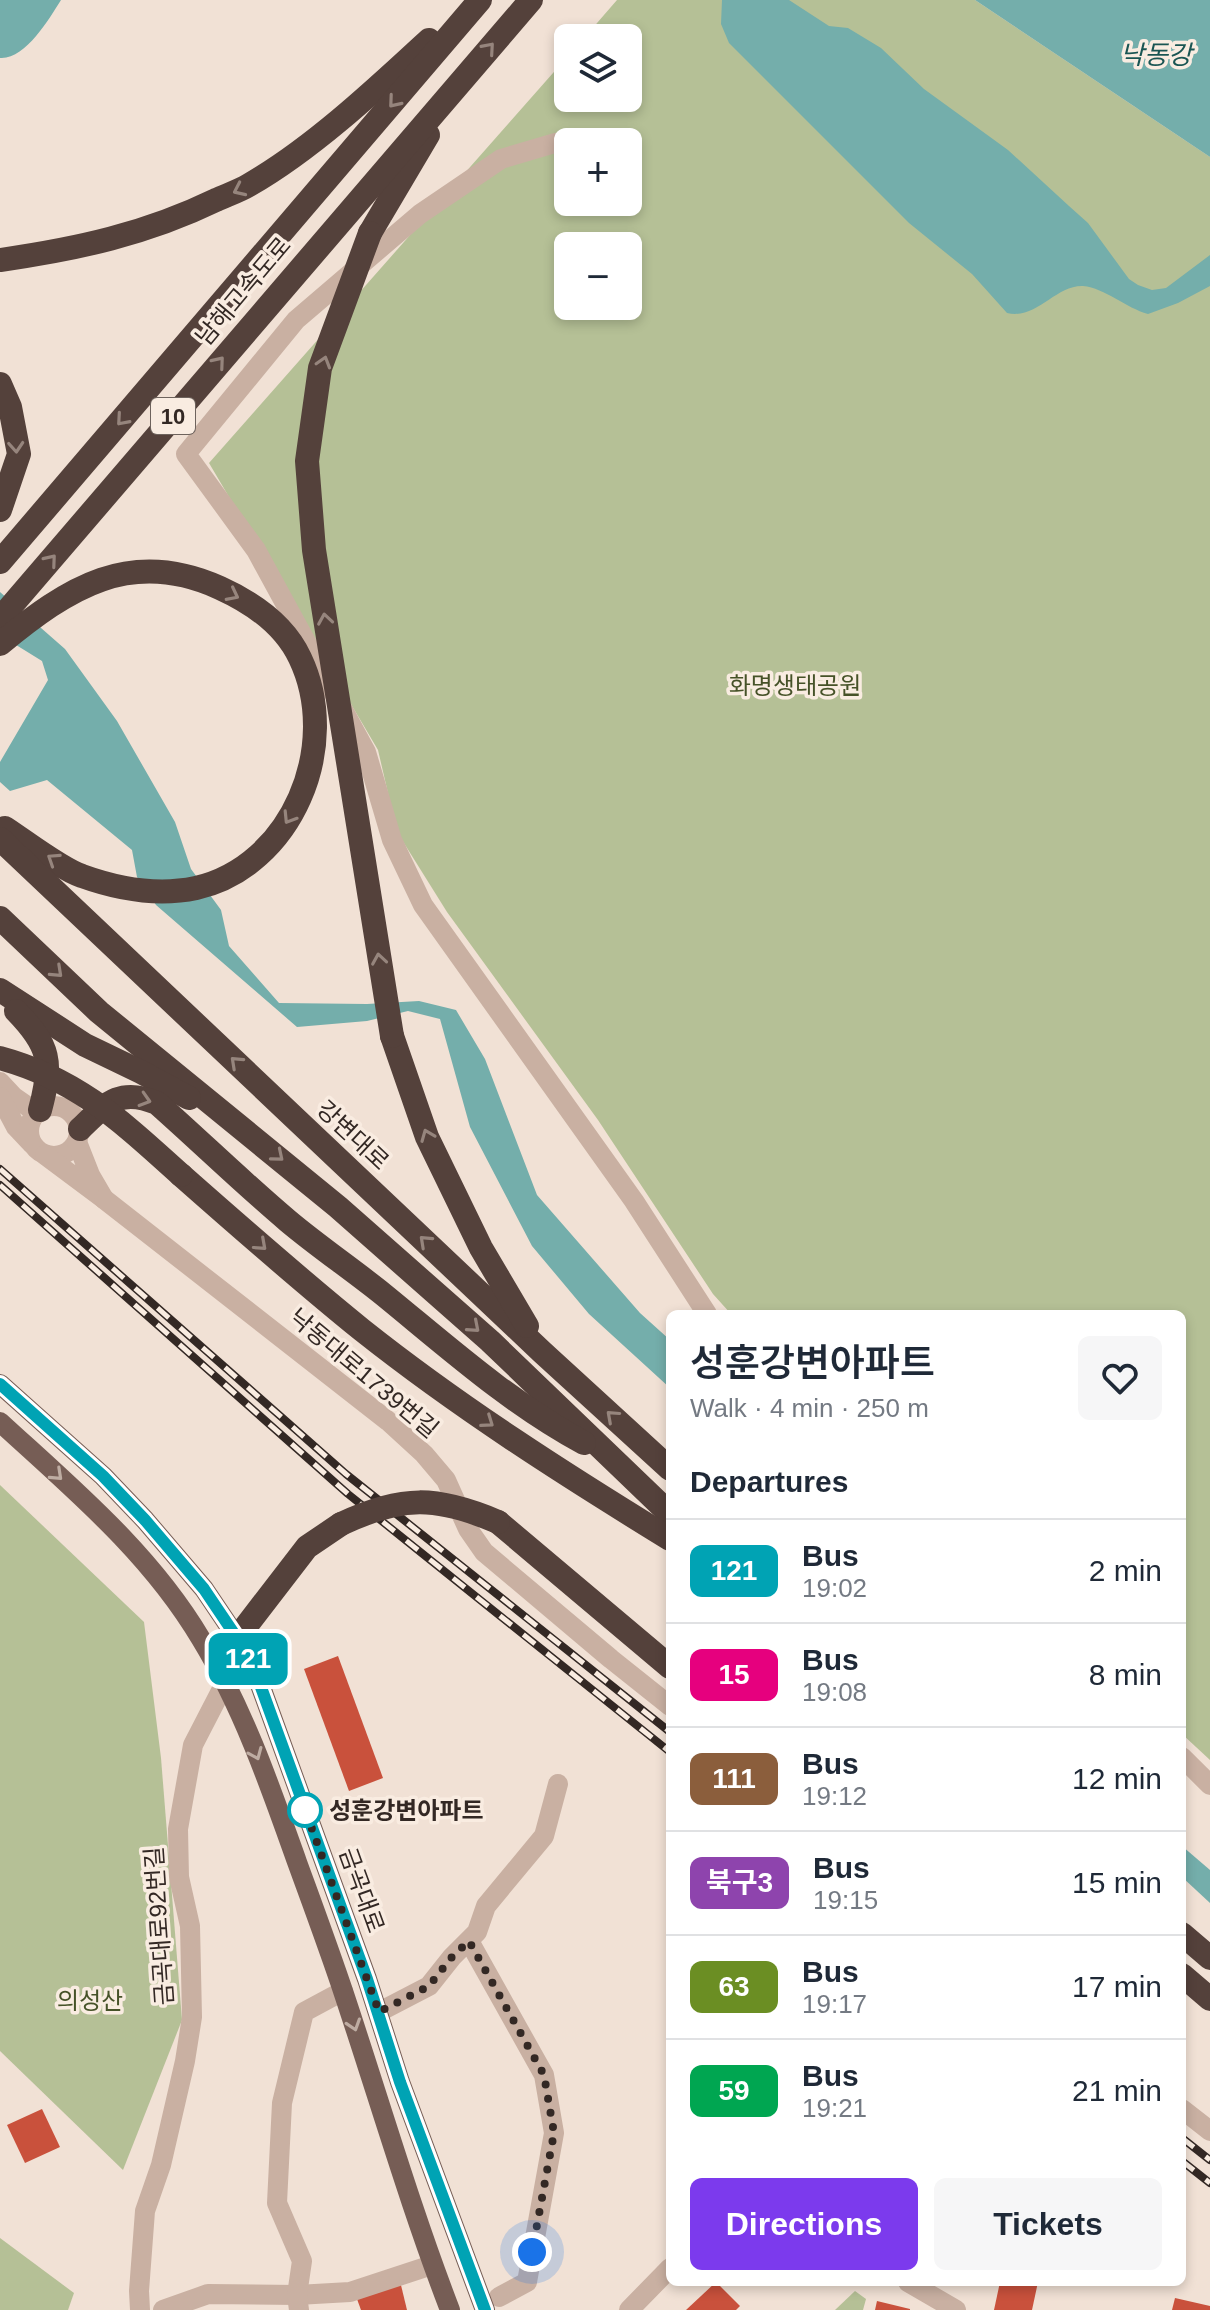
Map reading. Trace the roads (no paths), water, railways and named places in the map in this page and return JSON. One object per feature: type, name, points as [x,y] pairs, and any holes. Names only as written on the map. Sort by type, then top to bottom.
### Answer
[{"type":"highway","points":[[0,260],[124,237],[158,226],[248,186],[304,148],[392,74],[472,0]]},
{"type":"highway","name":"남해고속도로","points":[[0,562],[480,0]]},
{"type":"highway","name":"남해고속도로","points":[[0,619],[531,0]]},
{"type":"highway","points":[[458,84],[370,233],[320,368],[307,461],[314,550],[392,1036],[427,1137],[481,1248],[542,1352]]},
{"type":"highway","points":[[0,384],[10,407],[19,454],[0,510]]},
{"type":"highway","points":[[0,644],[38,613],[92,582],[123,573],[160,571],[197,578],[253,605],[279,629],[301,659],[312,700],[314,725],[309,773],[302,797],[287,824],[247,863],[224,878],[196,888],[162,892],[137,890],[79,875],[0,824]]},
{"type":"highway","name":"강변대로","points":[[0,839],[666,1465]]},
{"type":"highway","points":[[0,918],[99,1012],[338,1207],[490,1341],[666,1510]]},
{"type":"highway","points":[[0,993],[85,1045],[246,1130]]},
{"type":"highway","points":[[0,993],[33,1028],[44,1045],[47,1061],[45,1091],[38,1111]]},
{"type":"highway","points":[[0,1058],[42,1072],[101,1106],[279,1262],[364,1331],[526,1448],[666,1536]]},
{"type":"highway","points":[[78,1136],[108,1102],[125,1095],[142,1096],[157,1103],[289,1222],[496,1387],[552,1426],[613,1459]]},
{"type":"highway","points":[[237,1638],[307,1547],[341,1524],[377,1509],[415,1502],[438,1502],[470,1510],[498,1522],[666,1664]]},
{"type":"highway","points":[[1186,1937],[1210,1958]]},
{"type":"highway","points":[[1186,1978],[1210,1999]]},
{"type":"main road","name":"금곡대로","points":[[0,1384],[103,1476],[145,1520],[204,1589],[237,1638],[258,1679],[463,2253],[492,2304]]},
{"type":"main road","points":[[0,1422],[126,1540],[157,1576],[201,1638],[225,1683],[269,1785],[343,1991],[432,2265],[450,2310]]},
{"type":"main road","points":[[432,2265],[450,2254],[463,2253]]},
{"type":"street","points":[[554,143],[501,159],[420,214],[296,320],[186,454],[256,550],[366,752],[392,840],[423,905],[634,1201],[704,1310]]},
{"type":"street","points":[[0,1082],[14,1097],[38,1111]]},
{"type":"street","name":"낙동대로1739번길","points":[[0,1097],[16,1127],[39,1150],[388,1421],[424,1454],[446,1480],[468,1529],[484,1552],[666,1703]]},
{"type":"street","points":[[78,1136],[70,1151],[62,1155],[39,1150],[29,1127],[38,1111],[51,1106],[65,1108],[76,1118],[90,1175],[104,1199]]},
{"type":"street","name":"금곡대로92번길","points":[[140,2310],[145,2211],[161,2165],[192,2017],[190,1926],[179,1877],[178,1829],[193,1745],[225,1683],[237,1638]]},
{"type":"street","points":[[1186,1761],[1210,1785]]},
{"type":"street","points":[[379,2012],[429,1986],[477,1932],[486,1906],[544,1836],[558,1784]]},
{"type":"street","points":[[469,1941],[544,2075],[554,2133],[527,2282],[492,2304]]},
{"type":"street","points":[[298,2302],[302,2261],[277,2203],[282,2103],[304,2012],[343,1991]]},
{"type":"street","points":[[1186,2112],[1210,2131]]},
{"type":"street","points":[[163,2310],[208,2294],[298,2302],[350,2292],[432,2265]]},
{"type":"street","points":[[629,2310],[666,2272]]},
{"type":"street","points":[[915,2286],[956,2310]]},
{"type":"water","points":[[0,0],[61,0],[27,46],[9,57],[0,58]]},
{"type":"water","points":[[722,0],[789,0],[829,26],[848,28],[881,48],[924,89],[1008,150],[1088,223],[1129,279],[1152,290],[1166,288],[1210,255],[1210,286],[1148,314],[1099,290],[1083,286],[1064,291],[1028,312],[1007,313],[972,274],[909,223],[729,43],[721,24]]},
{"type":"water","name":"낙동강","points":[[975,0],[1210,0],[1210,157]]},
{"type":"water","points":[[0,592],[65,649],[117,721],[175,822],[191,869],[221,910],[229,946],[279,1003],[419,1001],[456,1010],[485,1059],[537,1195],[640,1313],[666,1336],[666,1384],[589,1314],[532,1246],[470,1127],[440,1019],[408,1011],[367,1021],[297,1027],[156,905],[137,877],[132,850],[47,780],[10,791],[0,782],[0,762],[48,680],[42,661],[0,635]]},
{"type":"water","points":[[1186,1849],[1210,1870],[1210,1903],[1186,1881]]},
{"type":"railway","points":[[0,1169],[346,1474],[666,1729]]},
{"type":"railway","points":[[0,1185],[348,1494],[666,1749]]},
{"type":"railway","points":[[1186,2141],[1210,2160]]},
{"type":"railway","points":[[1186,2164],[1210,2183]]},
{"type":"place","name":"성훈강변아파트","points":[[305,1810]]},
{"type":"park label","name":"화명생태공원","points":[[795,685]]},
{"type":"park label","name":"의성산","points":[[90,2000]]}]
